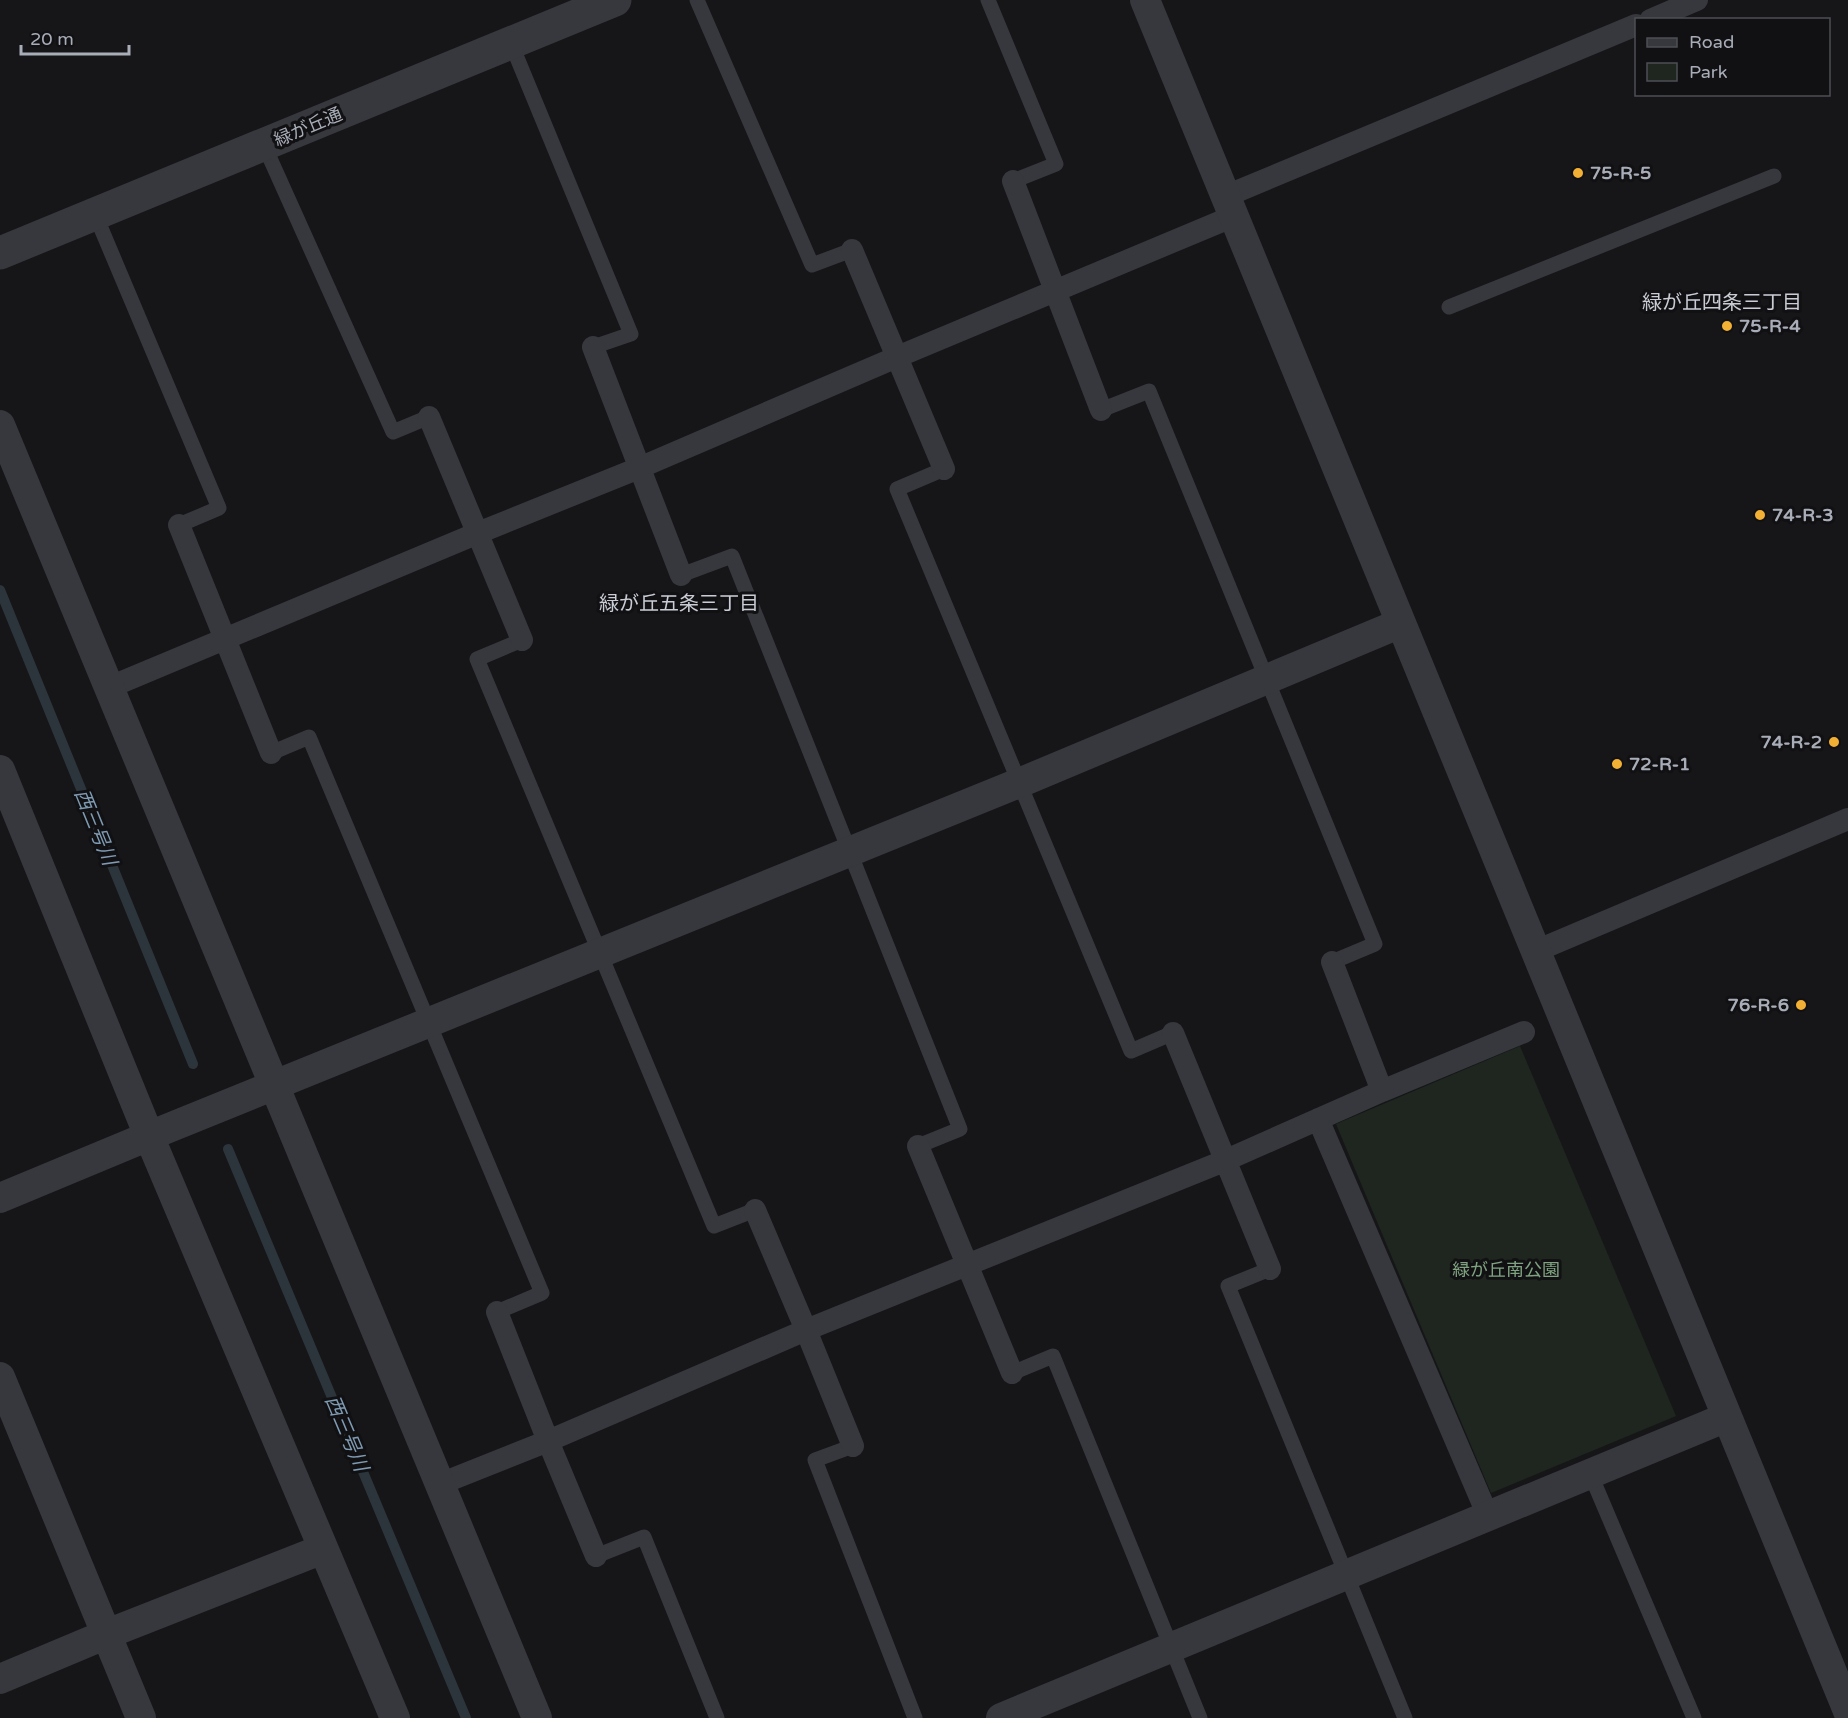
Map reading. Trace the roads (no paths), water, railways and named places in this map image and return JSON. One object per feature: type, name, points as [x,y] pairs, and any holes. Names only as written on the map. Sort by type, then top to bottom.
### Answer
[{"type":"street","name":"緑が丘通","points":[[0,253],[615,0]]},
{"type":"street","points":[[1145,0],[1848,1712]]},
{"type":"street","points":[[1655,18],[1697,0]]},
{"type":"street","points":[[110,687],[639,468],[1055,291],[1230,206],[1635,25]]},
{"type":"street","points":[[1013,181],[1101,410]]},
{"type":"street","points":[[852,250],[944,469]]},
{"type":"street","points":[[592,347],[681,575]]},
{"type":"street","points":[[429,417],[522,640]]},
{"type":"street","points":[[0,425],[537,1718]]},
{"type":"street","points":[[180,525],[271,753]]},
{"type":"street","points":[[0,1198],[1019,783],[1401,622]]},
{"type":"street","points":[[0,770],[149,1136],[395,1718]]},
{"type":"street","points":[[1536,951],[1848,819]]},
{"type":"street","points":[[1332,962],[1382,1091]]},
{"type":"street","points":[[440,1484],[548,1441],[806,1330],[1224,1161],[1382,1091],[1524,1032]]},
{"type":"street","points":[[1173,1033],[1270,1269]]},
{"type":"street","points":[[1318,1119],[1488,1516]]},
{"type":"street","points":[[918,1146],[1012,1373]]},
{"type":"street","points":[[754,1209],[853,1446]]},
{"type":"street","points":[[497,1312],[596,1556]]},
{"type":"street","points":[[0,1377],[141,1718]]},
{"type":"street","points":[[1001,1718],[1727,1417]]},
{"type":"street","points":[[0,1679],[323,1549]]},
{"type":"lane","points":[[697,0],[812,265],[852,250]]},
{"type":"lane","points":[[988,0],[1056,164],[1013,181]]},
{"type":"lane","points":[[511,43],[631,333],[592,347]]},
{"type":"lane","points":[[264,145],[393,432],[429,417]]},
{"type":"lane","points":[[1449,307],[1774,176]]},
{"type":"lane","points":[[96,214],[219,508],[180,525]]},
{"type":"lane","points":[[1101,410],[1149,391],[1375,944],[1332,962]]},
{"type":"lane","points":[[944,469],[897,489],[1131,1051],[1173,1033]]},
{"type":"lane","points":[[681,575],[732,556],[960,1129],[918,1146]]},
{"type":"lane","points":[[522,640],[477,659],[714,1226],[754,1209]]},
{"type":"lane","points":[[271,753],[309,737],[542,1293],[497,1312]]},
{"type":"lane","points":[[1270,1269],[1228,1286],[1405,1718]]},
{"type":"lane","points":[[1012,1373],[1053,1356],[1200,1718]]},
{"type":"lane","points":[[853,1446],[815,1460],[915,1718]]},
{"type":"lane","points":[[1590,1473],[1694,1718]]},
{"type":"lane","points":[[596,1556],[644,1537],[717,1718]]},
{"type":"waterway","name":"西三号川","points":[[0,590],[193,1064]]},
{"type":"waterway","name":"西三号川","points":[[228,1149],[466,1718]]},
{"type":"place","name":"75-R-5","points":[[1578,173]]},
{"type":"place","name":"75-R-4","points":[[1727,326]]},
{"type":"place","name":"74-R-3","points":[[1760,515]]},
{"type":"place","name":"74-R-2","points":[[1834,742]]},
{"type":"place","name":"72-R-1","points":[[1617,764]]},
{"type":"place","name":"76-R-6","points":[[1801,1005]]},
{"type":"district","name":"緑が丘四条三丁目","points":[[1722,302]]},
{"type":"district","name":"緑が丘五条三丁目","points":[[679,603]]},
{"type":"park label","name":"緑が丘南公園","points":[[1506,1270]]}]
